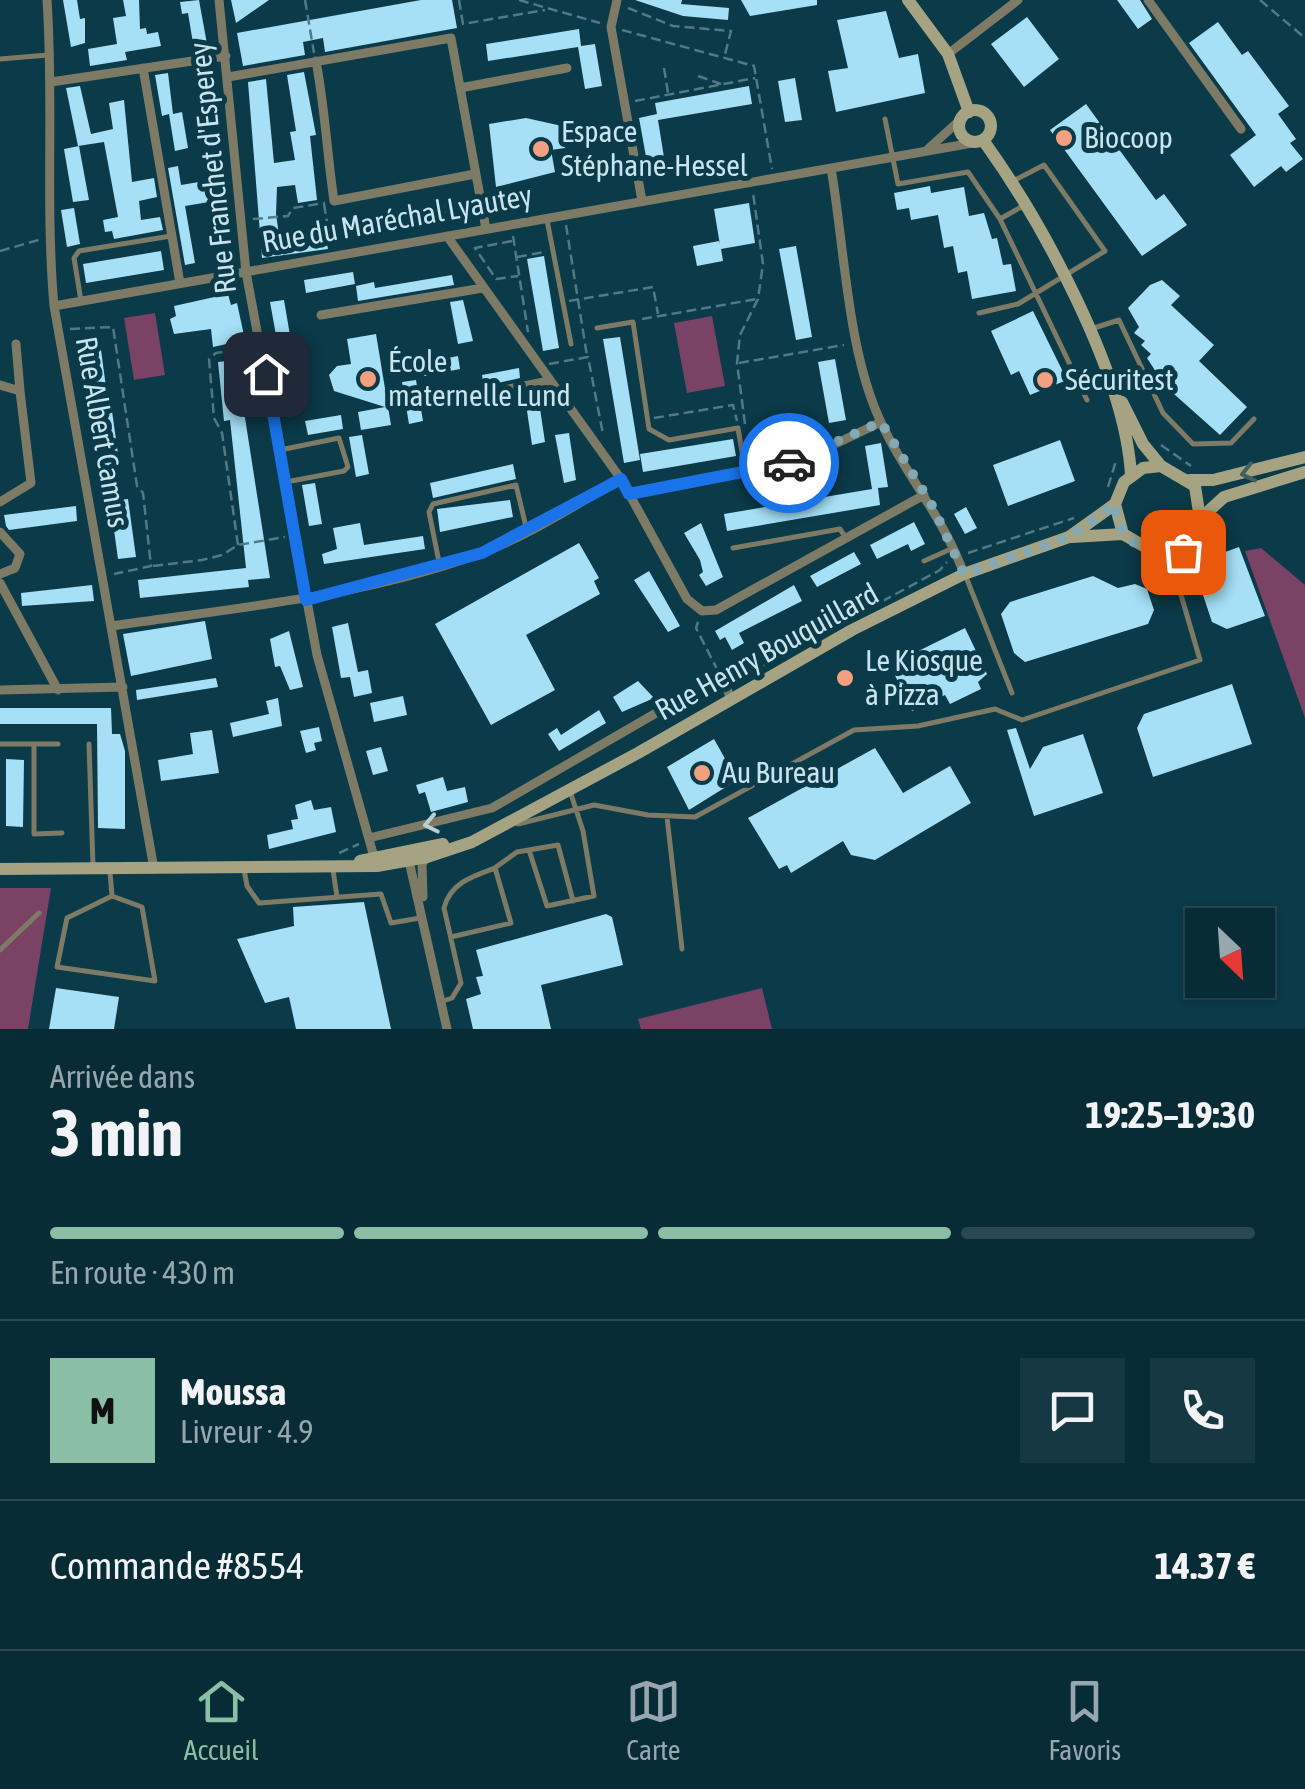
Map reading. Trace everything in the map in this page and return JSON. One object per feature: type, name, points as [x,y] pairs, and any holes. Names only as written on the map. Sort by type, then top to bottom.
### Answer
[{"type":"main road","points":[[908,0],[948,54],[964,116],[964,138],[981,141],[1026,204],[1088,330],[1136,446],[1162,466],[1213,480],[1305,458]]},
{"type":"main road","points":[[964,116],[988,116],[991,126],[981,141]]},
{"type":"main road","points":[[1131,476],[1136,446]]},
{"type":"main road","points":[[1162,466],[1131,476],[1110,500],[1123,534],[1154,552],[1186,542],[1200,519],[1224,497],[1305,472]]},
{"type":"main road","points":[[1191,474],[1200,499],[1200,519]]},
{"type":"main road","name":"Rue Henry Bouquillard","points":[[1069,537],[1110,500]]},
{"type":"main road","name":"Rue Henry Bouquillard","points":[[0,869],[333,867],[426,858],[498,828],[570,791],[852,630],[964,574],[1069,537],[1123,534]]},
{"type":"main road","name":"Rue Henry Bouquillard","points":[[409,862],[498,828]]},
{"type":"main road","name":"Rue Henry Bouquillard","points":[[333,867],[472,837]]},
{"type":"street","name":"Rue Albert Camus","points":[[47,0],[51,55],[48,238],[54,306],[154,869]]},
{"type":"street","name":"Rue Franchet d'Esperey","points":[[218,0],[246,272],[316,655],[374,857]]},
{"type":"street","points":[[948,54],[1018,0]]},
{"type":"street","points":[[1148,0],[1241,129]]},
{"type":"street","points":[[616,2],[612,27],[642,202]]},
{"type":"street","points":[[228,77],[451,38],[486,229]]},
{"type":"street","points":[[51,82],[226,56]]},
{"type":"street","points":[[316,61],[330,134],[326,147],[329,202],[476,174]]},
{"type":"street","points":[[143,68],[180,284]]},
{"type":"street","points":[[460,88],[566,68]]},
{"type":"street","points":[[926,151],[964,116]]},
{"type":"street","name":"Rue du Maréchal Lyautey","points":[[54,306],[981,141]]},
{"type":"street","points":[[831,168],[859,343],[881,422],[956,553],[964,574]]},
{"type":"street","points":[[447,236],[621,479],[687,600],[702,611],[716,610],[924,496]]},
{"type":"street","points":[[321,315],[483,288]]},
{"type":"street","points":[[0,502],[31,482],[16,344]]},
{"type":"street","points":[[429,405],[549,381]]},
{"type":"street","points":[[0,385],[20,391]]},
{"type":"street","points":[[629,494],[802,460],[881,422]]},
{"type":"street","points":[[112,626],[306,600],[440,567],[526,531],[621,479]]},
{"type":"street","points":[[0,532],[20,554],[15,568],[0,574]]},
{"type":"street","points":[[0,582],[58,690]]},
{"type":"street","points":[[0,676],[4,690],[123,687]]},
{"type":"street","points":[[369,838],[492,808],[708,683],[724,682],[731,699]]},
{"type":"street","points":[[424,913],[422,864],[426,858]]},
{"type":"street","points":[[409,862],[424,913],[447,1029]]},
{"type":"lane","points":[[0,60],[51,55]]},
{"type":"lane","points":[[886,119],[898,184],[968,172],[1000,219],[1087,400]]},
{"type":"lane","points":[[979,314],[1018,304],[1105,252],[1044,165],[1013,181]]},
{"type":"lane","points":[[1000,219],[1026,204]]},
{"type":"lane","points":[[547,218],[571,344]]},
{"type":"lane","points":[[81,301],[74,258],[78,251],[170,236]]},
{"type":"lane","points":[[1088,330],[1119,320],[1163,413],[1193,444],[1231,443],[1254,419]]},
{"type":"lane","points":[[597,328],[633,322],[648,429],[669,440],[742,427],[746,472]]},
{"type":"lane","points":[[1080,385],[1106,374]]},
{"type":"lane","points":[[280,450],[339,438],[348,466],[344,471],[286,482]]},
{"type":"lane","points":[[440,567],[429,512],[434,504],[516,485],[526,531]]},
{"type":"lane","points":[[733,548],[840,529],[846,538]]},
{"type":"lane","points":[[1179,588],[1186,542]]},
{"type":"lane","points":[[498,828],[594,805],[667,816],[702,814],[854,730],[918,726],[994,708],[1022,720],[1200,660],[1179,588],[1154,552]]},
{"type":"lane","points":[[924,562],[956,553]]},
{"type":"lane","points":[[964,574],[1012,692]]},
{"type":"lane","points":[[0,744],[58,744]]},
{"type":"lane","points":[[34,744],[34,834],[62,833]]},
{"type":"lane","points":[[88,744],[93,869]]},
{"type":"lane","points":[[529,850],[548,906],[573,902],[596,892],[570,791]]},
{"type":"lane","points":[[667,816],[682,950]]},
{"type":"lane","points":[[441,1002],[452,998],[462,983],[445,900],[465,879],[495,868],[506,857],[556,844],[573,902]]},
{"type":"lane","points":[[333,867],[337,897]]},
{"type":"lane","points":[[450,937],[511,922],[495,868]]},
{"type":"lane","points":[[110,869],[112,896]]},
{"type":"lane","points":[[244,869],[247,886],[259,903],[381,894],[390,923],[424,913]]},
{"type":"lane","points":[[112,896],[142,907],[155,982],[57,967],[66,918],[112,896]]},
{"type":"lane","points":[[0,950],[40,913]]},
{"type":"path","points":[[305,0],[316,61]]},
{"type":"path","points":[[459,0],[463,24],[550,9]]},
{"type":"path","points":[[520,0],[754,66],[774,178]]},
{"type":"path","points":[[1260,0],[1305,38]]},
{"type":"path","points":[[616,2],[674,26],[709,25],[731,30],[724,58]]},
{"type":"path","points":[[664,68],[668,94]]},
{"type":"path","points":[[698,76],[722,84]]},
{"type":"path","points":[[624,103],[756,78]]},
{"type":"path","points":[[742,427],[740,335],[758,299],[763,264],[751,182]]},
{"type":"path","points":[[241,219],[288,216],[294,208],[329,202],[333,256]]},
{"type":"path","points":[[564,215],[604,442],[598,446]]},
{"type":"path","points":[[511,225],[529,338],[526,349]]},
{"type":"path","points":[[0,250],[44,239]]},
{"type":"path","points":[[513,240],[475,248],[496,279],[519,276]]},
{"type":"path","points":[[516,257],[553,251]]},
{"type":"path","points":[[563,302],[653,287],[658,316]]},
{"type":"path","points":[[633,322],[758,299]]},
{"type":"path","points":[[59,330],[113,327],[152,566]]},
{"type":"path","points":[[738,363],[859,343]]},
{"type":"path","points":[[238,544],[222,433],[214,418],[209,359],[216,353],[260,346]]},
{"type":"path","points":[[538,366],[588,357]]},
{"type":"path","points":[[647,420],[733,405],[742,427]]},
{"type":"path","points":[[1110,500],[1118,456],[1136,446],[1160,444],[1191,474]]},
{"type":"path","points":[[956,553],[1080,516]]},
{"type":"path","points":[[103,576],[222,555],[238,544],[295,536]]},
{"type":"path","points":[[702,611],[696,628],[724,682]]},
{"type":"shaded area","points":[[155,313],[165,375],[134,380],[124,318]]},
{"type":"shaded area","points":[[712,316],[725,386],[687,393],[674,323]]},
{"type":"shaded area","points":[[1261,548],[1305,585],[1305,718],[1245,551]]},
{"type":"shaded area","points":[[0,888],[51,888],[28,1029],[0,1029]]},
{"type":"shaded area","points":[[762,988],[772,1029],[641,1029],[638,1019]]},
{"type":"building","points":[[63,0],[77,0],[80,19],[85,18],[85,43],[71,47]]},
{"type":"building","points":[[123,0],[139,0],[140,29],[146,28],[147,34],[158,32],[161,46],[125,52],[127,60],[90,66],[88,49],[117,44],[113,18],[126,16]]},
{"type":"building","points":[[199,0],[207,44],[194,49],[188,13],[182,14],[180,2]]},
{"type":"building","points":[[231,0],[269,0],[236,23]]},
{"type":"building","points":[[421,0],[452,0],[457,28],[325,52],[323,38],[303,42],[305,55],[243,66],[237,33]]},
{"type":"building","points":[[635,0],[682,0],[681,4],[729,8],[728,20],[683,16]]},
{"type":"building","points":[[741,0],[817,0],[817,5],[750,16]]},
{"type":"building","points":[[1117,0],[1140,0],[1152,19],[1138,29]]},
{"type":"building","points":[[886,11],[899,58],[918,54],[925,93],[836,112],[828,71],[848,68],[837,20]]},
{"type":"building","points":[[1027,17],[1059,59],[1024,87],[991,44]]},
{"type":"building","points":[[1218,22],[1242,55],[1248,51],[1289,106],[1278,114],[1296,139],[1290,143],[1303,159],[1286,172],[1281,166],[1254,187],[1230,155],[1256,135],[1189,43]]},
{"type":"building","points":[[579,29],[581,46],[595,44],[602,86],[585,89],[578,47],[488,61],[486,44]]},
{"type":"building","points":[[304,72],[316,135],[310,136],[317,200],[298,203],[295,185],[277,187],[276,214],[280,242],[325,233],[328,249],[262,258],[248,82],[266,79],[274,163],[295,160],[290,132],[296,131],[287,75]]},
{"type":"building","points":[[168,73],[173,114],[182,112],[188,148],[175,151],[169,114],[162,116],[155,75]]},
{"type":"building","points":[[795,78],[802,120],[785,122],[778,81]]},
{"type":"building","points":[[80,86],[91,134],[113,129],[109,103],[124,100],[132,182],[154,178],[157,197],[139,201],[141,220],[160,217],[163,230],[114,239],[112,231],[105,232],[103,220],[118,217],[104,142],[78,146],[66,88]]},
{"type":"building","points":[[749,86],[752,104],[658,120],[667,176],[650,179],[639,118],[657,114],[655,103]]},
{"type":"building","points":[[1086,104],[1156,200],[1164,194],[1187,225],[1142,256],[1050,130]]},
{"type":"building","name":"Espace Stéphane-Hessel","points":[[526,118],[562,126],[565,148],[551,150],[555,172],[496,187],[489,124]]},
{"type":"building","points":[[79,146],[89,200],[73,202],[64,149]]},
{"type":"building","points":[[178,166],[181,185],[205,181],[209,202],[185,206],[195,263],[185,265],[168,168]]},
{"type":"building","points":[[930,186],[931,193],[964,187],[969,216],[984,213],[992,239],[997,238],[1003,265],[1011,264],[1016,291],[972,299],[967,271],[958,273],[953,246],[944,248],[938,215],[911,220],[909,208],[897,210],[894,193]]},
{"type":"building","points":[[448,202],[451,217],[340,237],[338,222]]},
{"type":"building","points":[[749,203],[755,243],[721,249],[723,261],[697,266],[693,246],[719,241],[720,245],[714,209]]},
{"type":"building","points":[[74,208],[80,244],[67,247],[61,210]]},
{"type":"building","points":[[796,246],[812,337],[796,340],[779,249]]},
{"type":"building","points":[[161,251],[164,270],[86,283],[83,264]]},
{"type":"building","points":[[544,256],[559,348],[543,351],[527,259]]},
{"type":"building","points":[[353,272],[355,284],[306,293],[304,280]]},
{"type":"building","points":[[452,275],[454,285],[358,301],[356,286],[374,282],[375,288]]},
{"type":"building","points":[[1162,280],[1180,296],[1171,305],[1214,345],[1199,361],[1247,407],[1220,435],[1165,386],[1147,358],[1151,354],[1141,345],[1145,341],[1134,333],[1139,327],[1128,308],[1150,285]]},
{"type":"building","points":[[228,294],[231,305],[237,303],[245,340],[213,347],[211,329],[174,334],[170,319],[176,316],[174,306]]},
{"type":"building","points":[[284,300],[300,394],[287,396],[270,302]]},
{"type":"building","points":[[463,300],[473,341],[458,344],[450,302]]},
{"type":"building","points":[[1033,311],[1067,380],[1030,395],[1019,371],[1011,375],[991,331]]},
{"type":"building","points":[[376,334],[391,425],[361,430],[358,412],[385,407],[334,391],[329,375],[337,366],[351,364],[347,339]]},
{"type":"building","points":[[99,335],[106,387],[88,389],[81,337]]},
{"type":"building","points":[[620,337],[640,460],[624,463],[603,339]]},
{"type":"building","points":[[458,356],[460,369],[424,376],[422,363]]},
{"type":"building","points":[[835,359],[846,420],[829,423],[818,362]]},
{"type":"building","points":[[236,360],[270,578],[248,580],[249,587],[140,598],[138,580],[246,568],[230,420],[224,421],[218,362]]},
{"type":"building","points":[[519,368],[520,378],[484,386],[482,375]]},
{"type":"building","points":[[416,380],[423,421],[409,424],[402,382]]},
{"type":"building","points":[[538,395],[545,442],[532,445],[525,397]]},
{"type":"building","points":[[112,411],[120,468],[101,471],[94,414]]},
{"type":"building","points":[[341,415],[343,429],[308,435],[305,421]]},
{"type":"building","points":[[569,433],[576,480],[564,483],[555,435]]},
{"type":"building","points":[[362,435],[369,474],[356,477],[349,437]]},
{"type":"building","points":[[733,439],[736,456],[643,472],[640,454]]},
{"type":"building","points":[[1060,440],[1075,481],[1008,506],[993,465]]},
{"type":"building","points":[[881,443],[888,487],[878,488],[880,505],[727,531],[724,514],[872,489],[865,446]]},
{"type":"building","points":[[513,464],[516,479],[433,498],[430,483]]},
{"type":"building","points":[[315,483],[322,524],[309,526],[302,485]]},
{"type":"building","points":[[128,499],[136,557],[118,559],[110,501]]},
{"type":"building","points":[[510,500],[513,517],[440,532],[437,509]]},
{"type":"building","points":[[76,506],[77,521],[9,530],[6,526],[4,515]]},
{"type":"building","points":[[966,507],[977,528],[965,534],[954,514]]},
{"type":"building","points":[[914,522],[925,544],[911,551],[908,544],[877,559],[870,545]]},
{"type":"building","points":[[360,523],[364,545],[423,536],[425,549],[324,564],[322,554],[337,549],[333,528]]},
{"type":"building","points":[[701,523],[723,577],[706,586],[699,575],[703,572],[700,560],[684,533]]},
{"type":"building","points":[[579,543],[599,578],[594,581],[600,594],[526,635],[555,690],[491,725],[435,624]]},
{"type":"building","points":[[1239,547],[1265,616],[1227,629],[1212,622],[1196,574],[1203,560]]},
{"type":"building","points":[[854,552],[861,564],[817,587],[810,576]]},
{"type":"building","points":[[649,571],[680,626],[668,632],[634,580]]},
{"type":"building","points":[[1093,576],[1118,588],[1135,584],[1147,589],[1154,610],[1148,624],[1025,662],[1014,653],[1001,614],[1010,602]]},
{"type":"building","points":[[92,585],[94,601],[22,606],[21,593]]},
{"type":"building","points":[[794,585],[802,601],[739,633],[744,643],[732,650],[725,637],[720,640],[715,631]]},
{"type":"building","points":[[205,621],[212,659],[131,676],[123,634]]},
{"type":"building","points":[[348,623],[358,672],[368,670],[372,693],[354,697],[350,677],[341,678],[332,627]]},
{"type":"building","points":[[965,628],[987,674],[978,682],[981,689],[950,704],[945,695],[912,711],[890,665]]},
{"type":"building","points":[[289,631],[303,687],[290,690],[280,666],[275,667],[270,639]]},
{"type":"building","points":[[216,678],[218,687],[137,700],[136,690]]},
{"type":"building","points":[[638,681],[654,698],[622,712],[613,697]]},
{"type":"building","points":[[1232,684],[1252,744],[1153,777],[1137,728],[1144,714]]},
{"type":"building","points":[[403,696],[407,715],[374,722],[370,703]]},
{"type":"building","points":[[278,698],[282,726],[233,737],[230,723],[269,714],[266,701]]},
{"type":"building","points":[[0,708],[111,708],[112,734],[120,734],[125,751],[125,829],[98,828],[97,724],[0,724]]},
{"type":"building","points":[[599,710],[606,723],[559,751],[548,734],[557,728],[561,735]]},
{"type":"building","points":[[319,727],[322,741],[314,743],[316,750],[306,753],[300,731]]},
{"type":"building","points":[[1016,728],[1030,769],[1043,747],[1083,734],[1103,793],[1034,816],[1007,730]]},
{"type":"building","points":[[212,730],[219,773],[161,781],[158,760],[193,754],[190,733]]},
{"type":"building","name":"Au Bureau","points":[[714,739],[737,780],[689,810],[667,767]]},
{"type":"building","points":[[381,747],[388,771],[373,775],[366,751]]},
{"type":"building","points":[[875,748],[903,793],[950,766],[971,803],[875,860],[851,855],[843,841],[791,873],[787,865],[779,869],[748,818]]},
{"type":"building","points":[[6,759],[24,760],[23,827],[6,826]]},
{"type":"building","points":[[443,777],[447,791],[465,787],[468,802],[431,812],[425,792],[419,794],[416,785]]},
{"type":"building","points":[[311,800],[314,810],[331,807],[336,832],[269,849],[267,835],[293,829],[291,820],[298,819],[295,805]]},
{"type":"building","points":[[364,902],[391,1029],[296,1029],[289,997],[265,1003],[237,939],[294,926],[293,907]]},
{"type":"building","points":[[606,914],[612,917],[623,965],[541,985],[551,1029],[473,1029],[466,999],[481,994],[476,977],[483,976],[476,950]]},
{"type":"building","points":[[56,988],[119,997],[114,1029],[49,1029]]},
{"type":"way so far","points":[[789,463],[881,422],[933,507],[964,574],[1069,537],[1115,504],[1123,534],[1137,546],[1154,552],[1186,542],[1183,552]]},
{"type":"place","name":"Biocoop","points":[[1064,138]]},
{"type":"place","name":"Espace Stéphane-Hessel","points":[[541,149]]},
{"type":"place","name":"École maternelle Lund","points":[[368,379]]},
{"type":"place","name":"Sécuritest","points":[[1045,380]]},
{"type":"place","name":"Le Kiosque à Pizza","points":[[845,678]]},
{"type":"place","name":"Au Bureau","points":[[702,773]]},
{"type":"route","points":[[266,374],[306,600],[430,570],[482,553],[621,479],[629,494],[789,463]]}]
